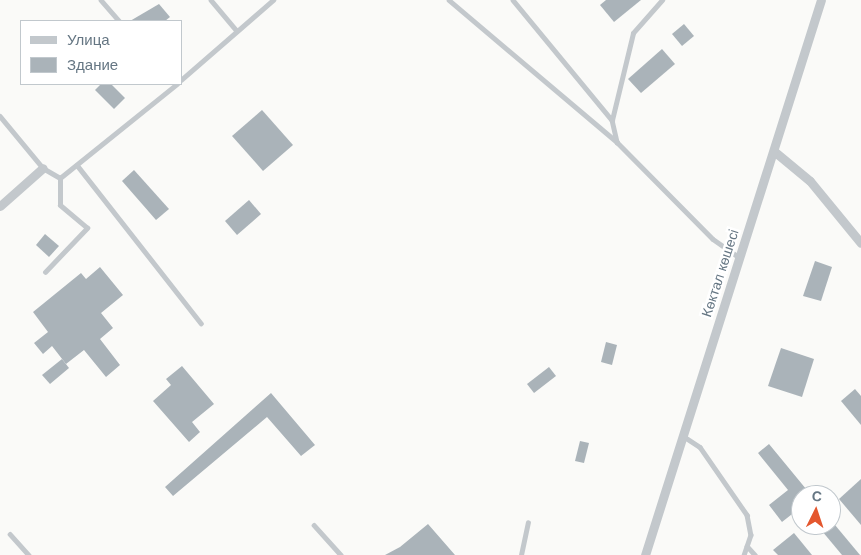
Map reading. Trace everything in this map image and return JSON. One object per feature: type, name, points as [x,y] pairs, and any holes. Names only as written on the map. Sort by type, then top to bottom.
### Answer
[{"type":"street","name":"Көктал көшесі","points":[[645,555],[822,0]]},
{"type":"street","points":[[775,152],[810,182],[861,243]]},
{"type":"street","points":[[0,206],[42,168]]},
{"type":"lane","points":[[101,0],[118,20]]},
{"type":"lane","points":[[211,0],[236,30]]},
{"type":"lane","points":[[182,79],[236,30],[273,0]]},
{"type":"lane","points":[[449,0],[617,142],[714,239],[739,257]]},
{"type":"lane","points":[[513,0],[612,120]]},
{"type":"lane","points":[[617,142],[612,120],[633,33],[662,0]]},
{"type":"lane","points":[[60,178],[174,85]]},
{"type":"lane","points":[[0,116],[42,168],[60,178]]},
{"type":"lane","points":[[77,165],[201,323]]},
{"type":"lane","points":[[45,272],[87,228],[60,205],[60,178]]},
{"type":"lane","points":[[683,436],[700,447],[747,515],[751,535],[744,555]]},
{"type":"lane","points":[[521,555],[528,523]]},
{"type":"lane","points":[[314,525],[341,555]]},
{"type":"lane","points":[[10,534],[29,555]]},
{"type":"lane","points":[[747,546],[755,555]]},
{"type":"building","points":[[606,0],[641,0],[614,22],[600,5]]},
{"type":"building","points":[[159,4],[170,17],[166,20],[132,20]]},
{"type":"building","points":[[684,24],[694,36],[682,46],[672,34]]},
{"type":"building","points":[[662,49],[675,64],[641,93],[628,79]]},
{"type":"building","points":[[100,85],[112,85],[125,98],[114,109],[95,90]]},
{"type":"building","points":[[262,110],[293,145],[263,171],[232,136]]},
{"type":"building","points":[[134,170],[169,209],[156,220],[122,181]]},
{"type":"building","points":[[249,200],[261,214],[237,235],[225,221]]},
{"type":"building","points":[[45,234],[59,246],[49,257],[36,245]]},
{"type":"building","points":[[815,261],[832,267],[821,301],[803,296]]},
{"type":"building","points":[[100,267],[123,295],[101,313],[113,328],[100,339],[120,365],[106,377],[84,350],[66,364],[52,346],[43,354],[34,343],[48,332],[33,312],[81,273],[86,279]]},
{"type":"building","points":[[606,342],[617,345],[612,365],[601,362]]},
{"type":"building","points":[[781,348],[814,359],[802,397],[768,386]]},
{"type":"building","points":[[62,359],[69,368],[50,384],[42,375]]},
{"type":"building","points":[[182,366],[214,404],[192,422],[200,432],[189,442],[153,401],[171,385],[166,379]]},
{"type":"building","points":[[549,367],[556,376],[534,393],[527,384]]},
{"type":"building","points":[[855,389],[861,396],[861,425],[841,401]]},
{"type":"building","points":[[271,393],[315,445],[301,456],[267,417],[173,496],[165,487]]},
{"type":"building","points":[[580,441],[589,443],[584,463],[575,461]]},
{"type":"building","points":[[769,444],[803,485],[791,485],[791,515],[782,522],[769,505],[788,490],[758,453]]},
{"type":"building","points":[[861,479],[861,525],[841,501],[841,497]]},
{"type":"building","points":[[428,524],[455,555],[385,555],[400,547]]},
{"type":"building","points":[[841,532],[860,555],[842,555],[825,535],[841,535]]},
{"type":"building","points":[[792,535],[796,535],[812,555],[778,555],[773,550]]}]
